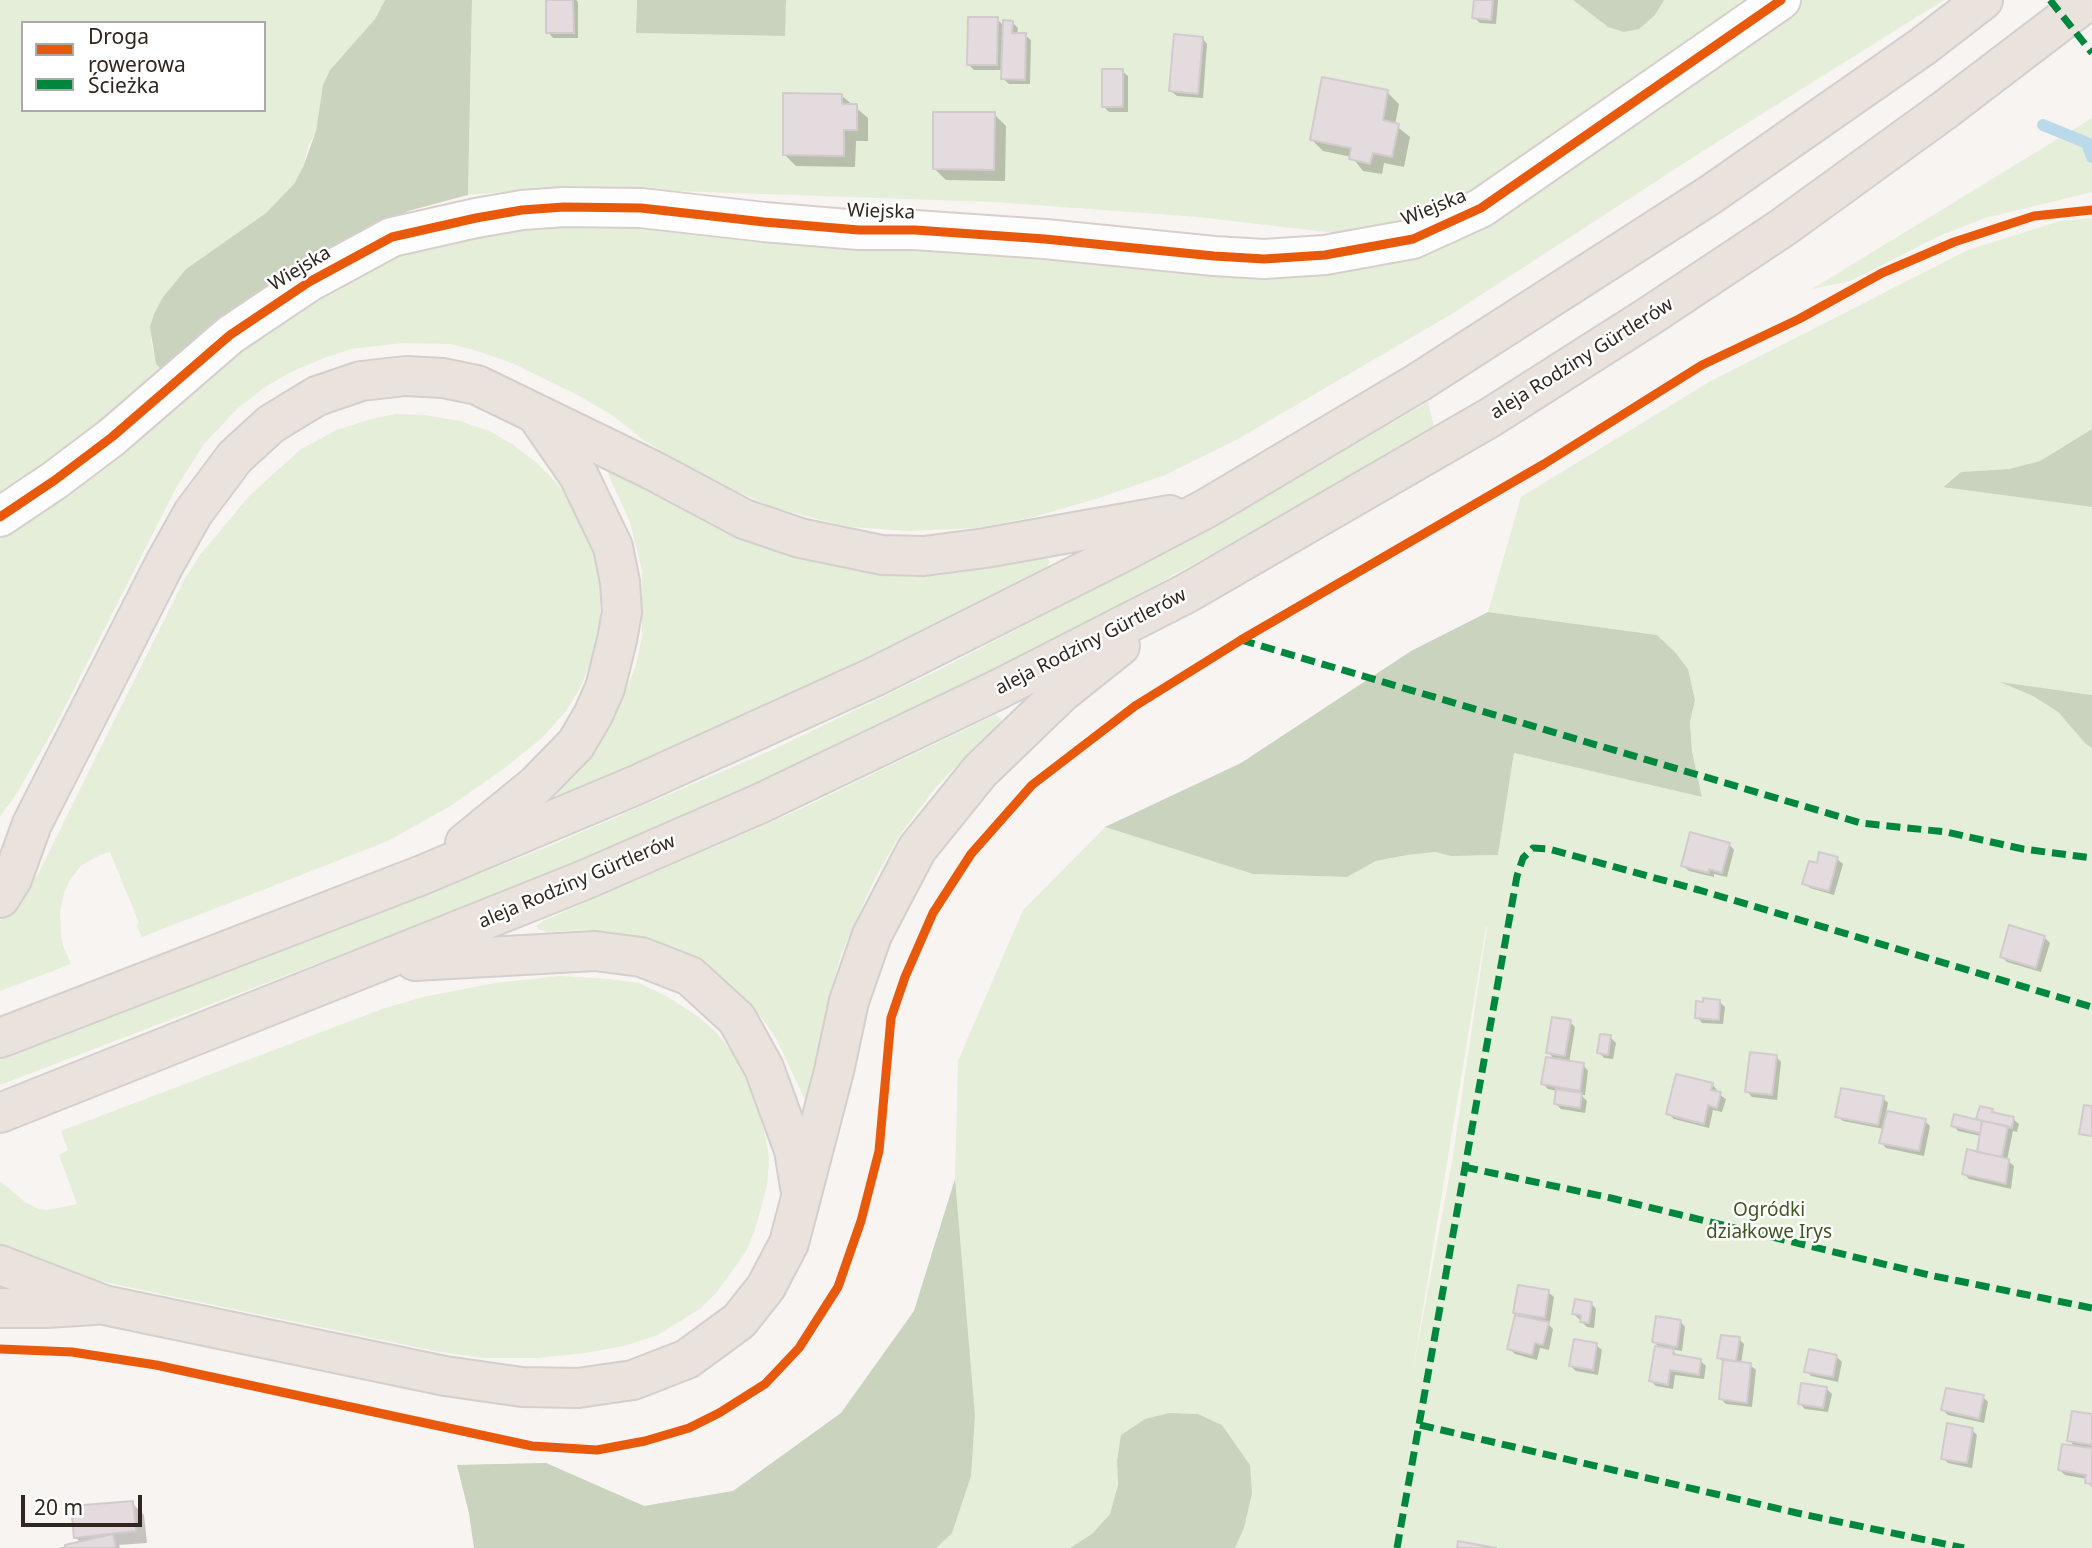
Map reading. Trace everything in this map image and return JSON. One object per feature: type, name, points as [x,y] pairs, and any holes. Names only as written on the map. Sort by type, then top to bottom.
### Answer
[{"type":"main road","points":[[0,1038],[422,875],[634,786],[828,699],[1001,615],[1207,508],[1419,382],[1710,195],[1922,47],[1983,0]]},
{"type":"main road","name":"aleja Rodziny Gürtlerów","points":[[0,1113],[381,963],[582,881],[759,804],[999,689],[1188,593],[1491,417],[1648,317],[1782,228],[1947,109],[2072,13]]},
{"type":"main road","points":[[0,898],[12,879],[32,824],[193,513],[235,457],[271,424],[317,396],[361,381],[406,376],[443,378],[477,385],[744,519],[800,538],[882,555],[924,556],[973,550],[1207,508]]},
{"type":"main road","points":[[422,875],[485,829],[536,785],[576,744],[593,715],[610,670],[622,612],[620,582],[613,547],[579,476],[535,412]]},
{"type":"main road","points":[[0,1265],[104,1305],[445,1376],[522,1387],[578,1388],[633,1380],[687,1359],[739,1321],[766,1287],[789,1243],[834,1071],[849,1001],[872,935],[917,849],[980,771],[1060,693],[1188,593]]},
{"type":"main road","points":[[0,848],[32,824]]},
{"type":"main road","points":[[381,963],[596,951],[641,957],[690,976],[737,1019],[764,1068],[794,1150],[802,1198]]},
{"type":"main road","points":[[0,1308],[104,1305]]},
{"type":"street","name":"Wiejska","points":[[0,517],[112,437],[230,335],[309,282],[392,237],[415,230],[522,210],[564,207],[641,208],[859,230],[915,230],[1045,239],[1226,257],[1264,259],[1325,255],[1413,239],[1481,208],[1781,0]]},
{"type":"green space","points":[[0,0],[385,0],[375,19],[330,70],[323,85],[316,131],[294,184],[266,213],[186,269],[163,297],[151,339],[156,364],[162,370],[147,380],[136,395],[0,504]]},
{"type":"green space","points":[[385,0],[472,0],[468,195],[408,211],[296,273],[162,370],[156,364],[150,327],[163,297],[186,269],[266,213],[294,184],[316,131],[323,85],[330,70],[375,19]]},
{"type":"green space","points":[[472,0],[637,0],[636,33],[784,36],[786,0],[1573,0],[1608,27],[1655,15],[1664,0],[1944,0],[1706,149],[1450,315],[1238,439],[1165,475],[1030,518],[975,528],[908,531],[852,527],[821,520],[772,507],[699,474],[581,397],[512,363],[474,350],[450,344],[403,343],[351,349],[324,358],[265,387],[237,409],[204,444],[176,488],[52,732],[0,817],[0,531],[257,334],[382,259],[539,222],[716,229],[726,238],[744,241],[870,250],[888,241],[1342,269],[1335,233],[1198,217],[994,202],[560,187],[468,195]]},
{"type":"green space","points":[[637,0],[786,0],[785,36],[636,33]]},
{"type":"green space","points":[[1573,0],[1664,0],[1655,15],[1639,29],[1624,32],[1608,27]]},
{"type":"green space","points":[[2092,118],[2092,192],[1985,218],[1939,236],[1850,281],[1812,289]]},
{"type":"green space","name":"Ogródki działkowe Irys","points":[[2092,218],[2092,429],[2040,461],[2009,469],[1961,472],[1943,486],[2092,507],[2092,695],[2003,683],[2033,696],[2058,712],[2092,748],[2092,1548],[1235,1548],[1244,1528],[1250,1465],[1222,1425],[1198,1414],[1170,1413],[1117,1461],[1118,1485],[1110,1514],[1093,1533],[1070,1548],[474,1548],[469,1513],[457,1465],[546,1463],[644,1506],[733,1491],[841,1413],[914,1311],[955,1179],[958,1061],[1023,910],[1105,827],[1253,874],[1347,877],[1376,861],[1407,855],[1435,852],[1451,856],[1498,855],[1514,753],[1702,797],[1692,751],[1690,722],[1695,700],[1688,669],[1657,635],[1488,612],[1521,497],[1709,382],[1968,250],[2060,221]],"holes":[[[1487,927],[1452,1162],[1412,1375]]]},
{"type":"green space","points":[[1428,402],[1434,427],[1312,499],[1124,602],[925,704],[780,773],[574,862],[0,1085],[0,1059],[547,847],[772,750],[937,671],[1206,531]]},
{"type":"green space","points":[[396,414],[425,415],[460,421],[489,431],[537,463],[560,487],[578,515],[594,552],[601,590],[600,618],[593,656],[580,688],[566,711],[542,738],[506,767],[452,805],[388,841],[142,937],[136,925],[139,923],[110,852],[100,855],[82,865],[71,878],[64,893],[60,912],[61,933],[71,964],[0,991],[0,921],[38,874],[184,580],[200,555],[250,495],[301,449],[337,430]]},
{"type":"green space","points":[[2092,429],[2092,507],[1943,487],[1961,472],[2009,469],[2040,461]]},
{"type":"green space","points":[[613,468],[700,519],[769,547],[925,572],[975,569],[1043,557],[1050,562],[1046,568],[871,656],[734,720],[558,796],[552,792],[604,734],[617,712],[636,665],[642,636],[642,571],[630,522],[608,474]]},
{"type":"green space","points":[[1488,612],[1657,635],[1688,669],[1695,700],[1690,722],[1692,751],[1702,797],[1514,753],[1498,855],[1451,856],[1435,852],[1407,855],[1376,861],[1347,877],[1253,874],[1105,827],[1241,763],[1411,651]]},
{"type":"green space","points":[[2000,682],[2092,695],[2092,748],[2058,712],[2033,696]]},
{"type":"green space","points":[[995,715],[1002,719],[998,728],[937,786],[899,836],[872,884],[841,955],[828,1001],[816,1079],[806,1102],[777,1040],[762,1018],[724,981],[630,937],[586,930],[547,932],[536,926],[794,812]]},
{"type":"green space","points":[[560,976],[639,983],[696,1015],[716,1032],[737,1058],[748,1078],[761,1114],[769,1158],[767,1186],[754,1233],[745,1253],[717,1292],[701,1308],[658,1335],[624,1346],[585,1353],[538,1358],[484,1358],[440,1352],[67,1274],[0,1250],[0,1181],[25,1202],[39,1209],[49,1210],[77,1204],[59,1155],[68,1150],[61,1131],[382,1009],[423,997],[495,983]]},
{"type":"green space","points":[[955,1179],[975,1416],[971,1476],[952,1533],[936,1548],[474,1548],[469,1513],[457,1465],[546,1463],[644,1506],[733,1491],[841,1413],[914,1311]]},
{"type":"green space","points":[[1170,1413],[1198,1414],[1222,1425],[1250,1465],[1252,1493],[1244,1528],[1235,1548],[1070,1548],[1093,1533],[1110,1514],[1118,1485],[1117,1461],[1121,1435],[1145,1419]]},
{"type":"building","points":[[546,0],[573,0],[574,33],[546,33]]},
{"type":"building","points":[[1474,0],[1493,0],[1491,20],[1472,18]]},
{"type":"building","points":[[968,17],[998,17],[997,65],[967,65]]},
{"type":"building","points":[[1003,20],[1013,21],[1012,33],[1026,33],[1025,80],[1001,79]]},
{"type":"building","points":[[1174,34],[1203,37],[1198,94],[1169,91]]},
{"type":"building","points":[[1102,69],[1123,69],[1123,107],[1102,107]]},
{"type":"building","points":[[1322,77],[1388,90],[1383,120],[1399,124],[1392,157],[1373,153],[1370,164],[1349,159],[1351,148],[1310,140]]},
{"type":"building","points":[[783,93],[842,94],[842,104],[857,104],[857,130],[844,130],[844,156],[783,155]]},
{"type":"building","points":[[933,112],[995,112],[994,170],[933,169]]},
{"type":"building","points":[[1690,832],[1730,843],[1722,873],[1709,869],[1709,873],[1681,866]]},
{"type":"building","points":[[1819,852],[1838,857],[1829,891],[1802,884],[1809,861],[1817,863]]},
{"type":"building","points":[[2009,925],[2045,936],[2036,968],[2000,957]]},
{"type":"building","points":[[1703,998],[1720,1000],[1719,1020],[1695,1018],[1696,1001],[1703,1002]]},
{"type":"building","points":[[1552,1017],[1571,1020],[1565,1056],[1546,1053]]},
{"type":"building","points":[[1600,1034],[1611,1035],[1608,1055],[1597,1053]]},
{"type":"building","points":[[1750,1052],[1777,1055],[1772,1095],[1745,1092]]},
{"type":"building","points":[[1546,1057],[1584,1063],[1580,1091],[1541,1084]]},
{"type":"building","points":[[1676,1074],[1713,1083],[1711,1090],[1721,1092],[1717,1108],[1708,1105],[1704,1124],[1666,1114]]},
{"type":"building","points":[[1841,1088],[1884,1096],[1878,1125],[1835,1117]]},
{"type":"building","points":[[1556,1089],[1582,1093],[1580,1108],[1554,1104]]},
{"type":"building","points":[[2084,1105],[2092,1106],[2092,1136],[2079,1134]]},
{"type":"building","points":[[1980,1106],[2014,1117],[2012,1128],[1976,1119]]},
{"type":"building","points":[[1887,1111],[1926,1119],[1919,1151],[1879,1143]]},
{"type":"building","points":[[1954,1114],[1982,1121],[1980,1133],[1951,1126]]},
{"type":"building","points":[[1982,1121],[2008,1126],[2002,1157],[1977,1152]]},
{"type":"building","points":[[1967,1149],[2009,1159],[2006,1184],[1962,1174]]},
{"type":"building","points":[[1518,1285],[1549,1290],[1545,1318],[1513,1313]]},
{"type":"building","points":[[1575,1299],[1592,1302],[1589,1323],[1580,1322],[1581,1315],[1572,1314]]},
{"type":"building","points":[[1515,1315],[1549,1322],[1543,1345],[1535,1343],[1532,1355],[1507,1349]]},
{"type":"building","points":[[1656,1316],[1681,1320],[1677,1347],[1652,1342]]},
{"type":"building","points":[[1721,1335],[1740,1337],[1736,1361],[1717,1358]]},
{"type":"building","points":[[1574,1339],[1597,1343],[1593,1370],[1569,1366]]},
{"type":"building","points":[[1655,1346],[1674,1349],[1673,1354],[1701,1359],[1699,1375],[1670,1370],[1668,1385],[1649,1381]]},
{"type":"building","points":[[1809,1349],[1837,1355],[1833,1377],[1804,1372]]},
{"type":"building","points":[[1723,1360],[1751,1363],[1747,1403],[1719,1399]]},
{"type":"building","points":[[1801,1383],[1827,1387],[1823,1408],[1798,1404]]},
{"type":"building","points":[[1946,1388],[1984,1395],[1979,1419],[1941,1410]]},
{"type":"building","points":[[2072,1411],[2092,1414],[2092,1445],[2067,1441]]},
{"type":"building","points":[[1947,1423],[1973,1428],[1967,1463],[1941,1459]]},
{"type":"building","points":[[2062,1444],[2092,1448],[2092,1484],[2085,1483],[2086,1475],[2058,1470]]},
{"type":"building","points":[[133,1501],[136,1531],[74,1538],[71,1506]]},
{"type":"building","points":[[113,1534],[116,1548],[65,1548],[65,1545]]},
{"type":"building","points":[[1458,1541],[1496,1548],[1457,1548]]},
{"type":"waterway","points":[[2043,125],[2087,143],[2092,157]]},
{"type":"marked path","points":[[2050,0],[2092,53]]},
{"type":"marked path","points":[[1241,640],[1861,823],[1946,832],[2023,849],[2092,858]]},
{"type":"marked path","points":[[1397,1548],[1517,876],[1523,858],[1533,848],[1549,849],[1699,890],[2092,1007]]},
{"type":"marked path","points":[[1464,1167],[1611,1198],[1929,1275],[2092,1308]]},
{"type":"marked path","points":[[1420,1425],[1797,1513],[1964,1548]]},
{"type":"cycle path","points":[[0,517],[112,437],[230,335],[309,282],[392,237],[522,210],[564,207],[641,208],[859,230],[915,230],[1045,239],[1214,256],[1264,259],[1325,255],[1413,239],[1481,208],[1781,0]]},
{"type":"cycle path","points":[[0,1349],[72,1352],[156,1365],[532,1446],[597,1450],[645,1441],[689,1428],[719,1413],[765,1384],[799,1348],[838,1287],[861,1221],[879,1151],[891,1018],[905,977],[933,913],[971,854],[1032,785],[1135,706],[1241,640],[1544,464],[1702,365],[1799,319],[1882,273],[1954,242],[2034,216],[2092,210]]}]
